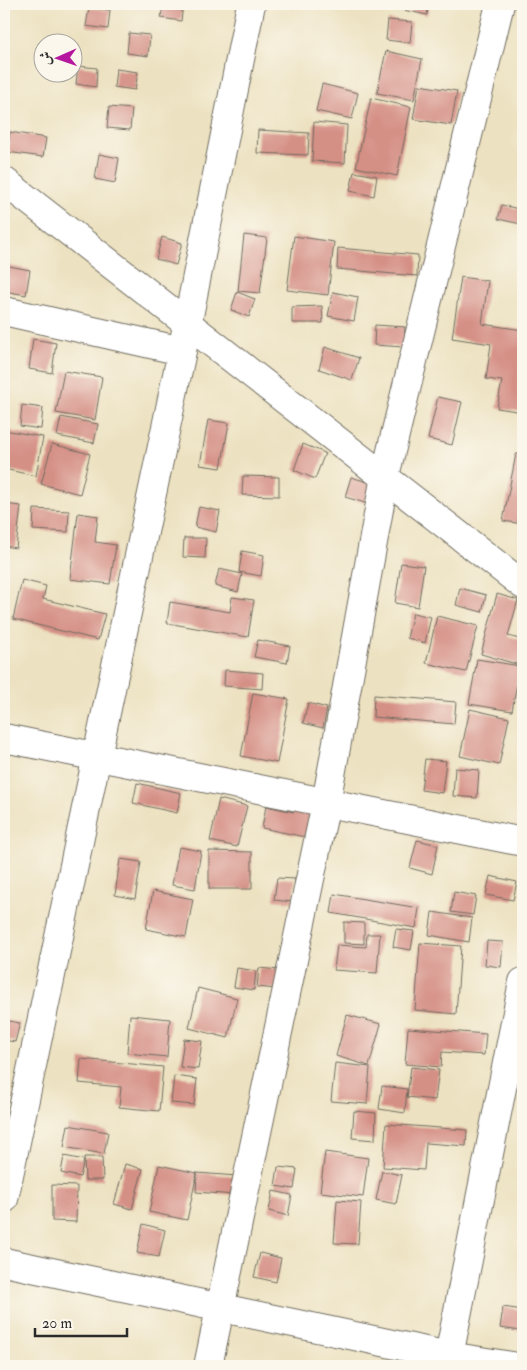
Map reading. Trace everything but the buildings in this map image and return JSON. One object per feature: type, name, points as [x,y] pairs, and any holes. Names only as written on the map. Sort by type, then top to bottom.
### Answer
[{"type":"street","points":[[4,1198],[188,323],[251,4]]},
{"type":"street","points":[[208,1366],[326,803],[384,476],[500,4]]},
{"type":"street","points":[[4,181],[523,585]]},
{"type":"street","points":[[4,311],[182,352]]},
{"type":"street","points":[[4,738],[523,842]]},
{"type":"street","points":[[448,1361],[523,982]]},
{"type":"street","points":[[4,1262],[220,1308],[448,1361],[512,1366]]}]
